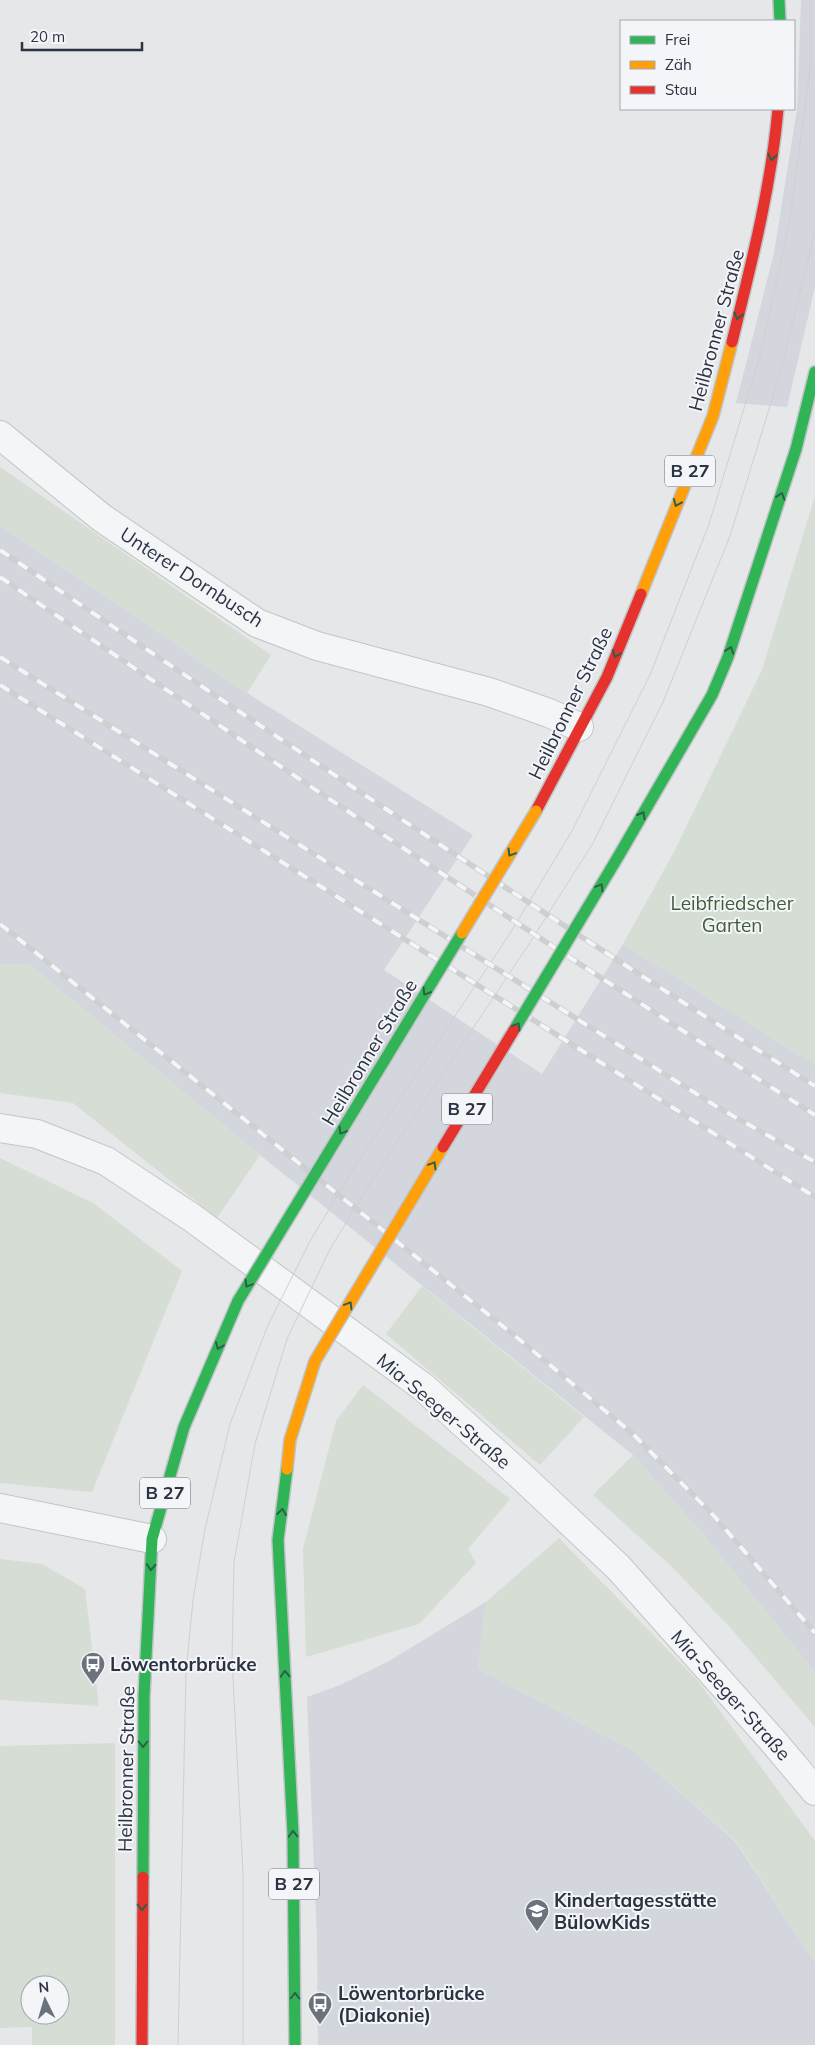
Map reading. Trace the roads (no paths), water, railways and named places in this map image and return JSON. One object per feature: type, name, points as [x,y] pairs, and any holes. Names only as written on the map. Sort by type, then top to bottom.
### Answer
[{"type":"main road","points":[[779,0],[780,20]]},
{"type":"main road","name":"Heilbronner Straße","points":[[142,2045],[144,1696],[152,1539],[184,1427],[238,1301],[536,811],[579,727],[607,678],[713,416],[759,233],[778,110]]},
{"type":"main road","name":"B 27","points":[[295,2045],[293,1834],[278,1540],[290,1440],[315,1362],[618,858],[712,695],[728,657],[796,449],[815,372]]},
{"type":"street","name":"Unterer Dornbusch","points":[[0,434],[102,518],[257,623],[317,646],[489,692],[549,712],[579,727]]},
{"type":"street","name":"Mia-Seeger-Straße","points":[[0,1128],[37,1134],[106,1161],[191,1217],[423,1387],[618,1567],[815,1791]]},
{"type":"street","points":[[0,1508],[152,1539]]},
{"type":"tram line","points":[[178,2045],[186,1671],[193,1600],[205,1529],[230,1424],[268,1325],[310,1241],[359,1160],[509,935],[572,831],[650,675],[709,524],[760,356],[790,220],[811,62],[811,0]]},
{"type":"tram line","points":[[243,2045],[243,1873],[232,1659],[234,1562],[255,1444],[287,1339],[330,1249],[380,1168],[529,944],[593,843],[663,702],[730,536],[781,370],[815,231]]},
{"type":"railway","points":[[0,550],[405,822],[815,1086]]},
{"type":"railway","points":[[0,577],[405,849],[815,1115]]},
{"type":"railway","points":[[0,657],[719,1108],[815,1162]]},
{"type":"railway","points":[[0,685],[815,1197]]},
{"type":"railway","points":[[0,924],[520,1340],[633,1434],[714,1516],[815,1633]]},
{"type":"place","name":"Löwentorbrücke","points":[[93,1685]]},
{"type":"place","name":"Kindertagesstätte BülowKids","points":[[537,1932]]},
{"type":"place","name":"Löwentorbrücke (Diakonie)","points":[[320,2025]]},
{"type":"park label","name":"Leibfriedscher Garten","points":[[732,914]]}]
